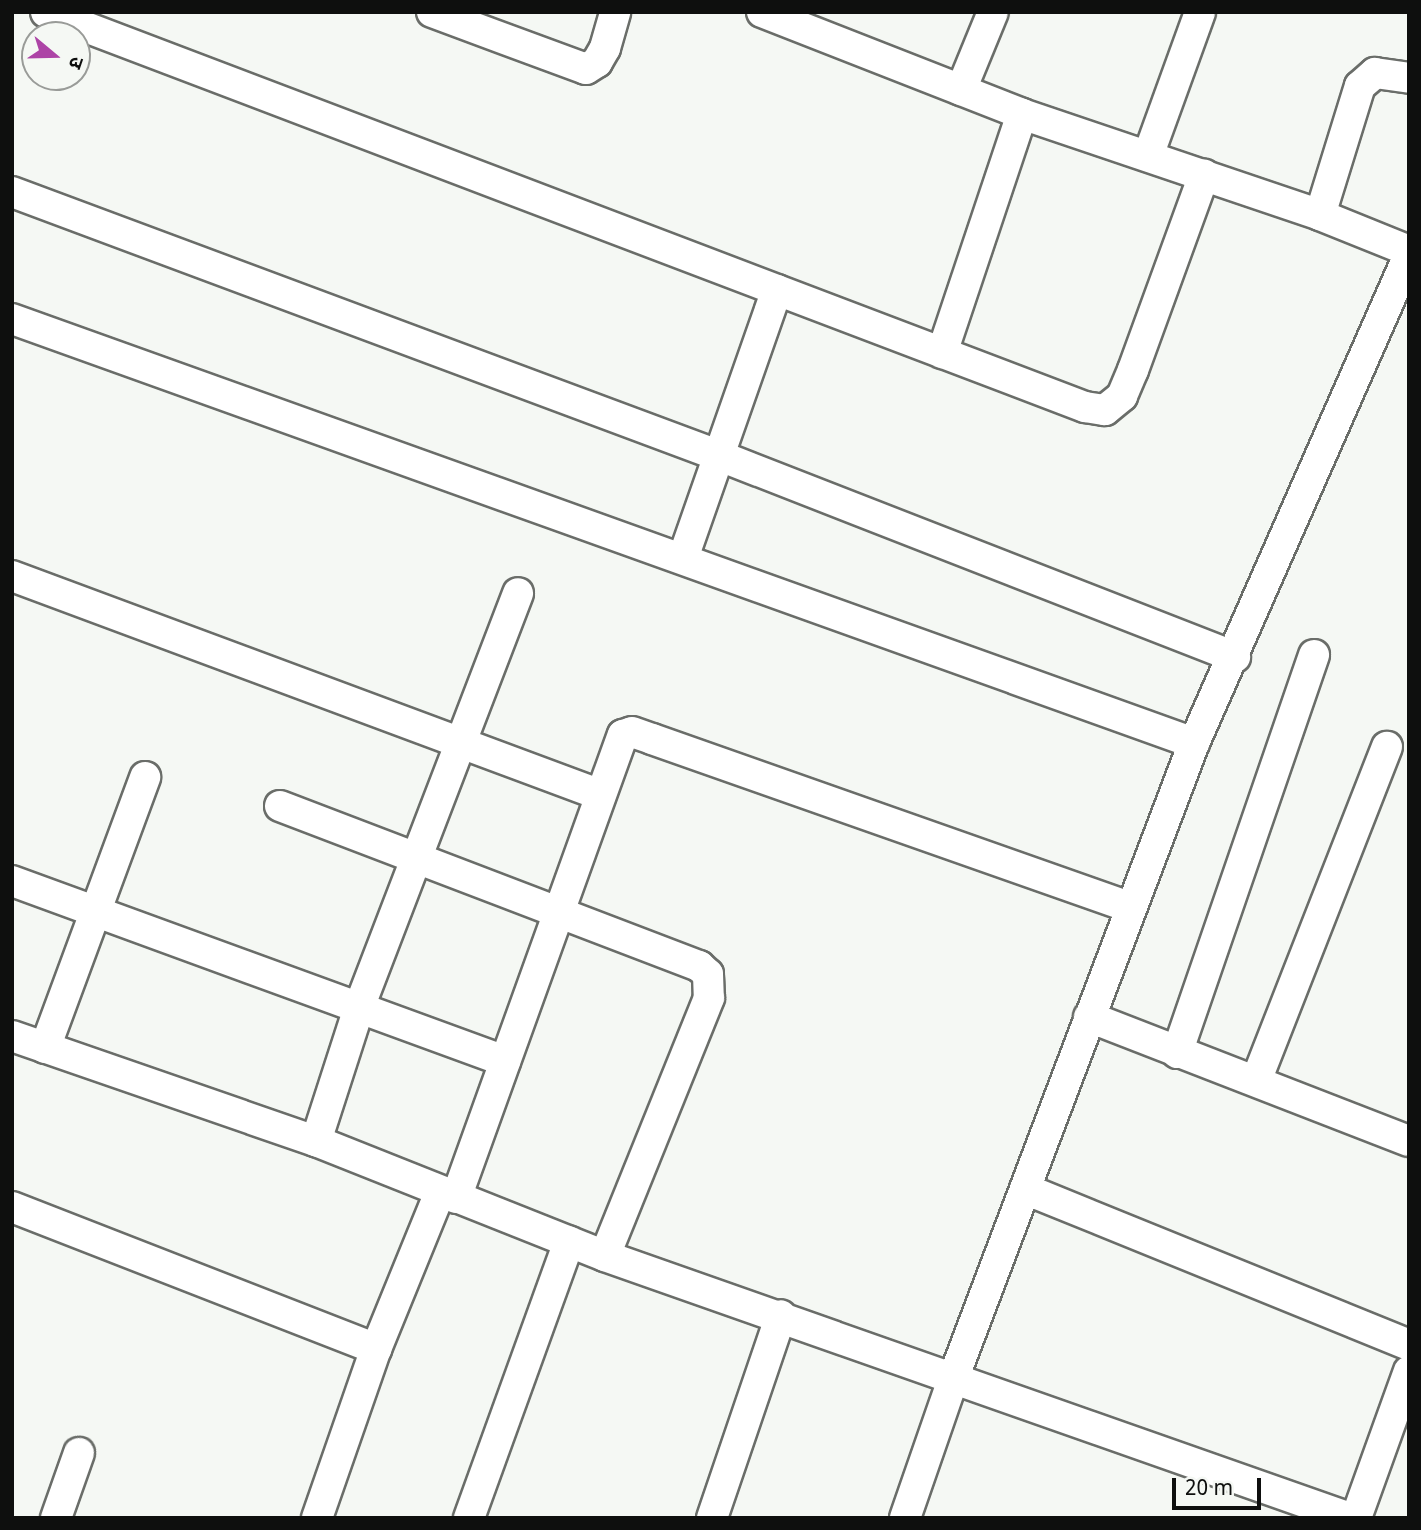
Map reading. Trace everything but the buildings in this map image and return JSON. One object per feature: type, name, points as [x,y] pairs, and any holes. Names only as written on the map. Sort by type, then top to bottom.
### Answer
[{"type":"street","points":[[46,12],[1085,407],[1105,410],[1126,388],[1204,175]]},
{"type":"street","points":[[432,12],[586,69],[597,62],[606,48],[615,12]]},
{"type":"street","points":[[762,12],[793,18],[1022,114],[1320,215],[1409,253],[1276,550],[1234,657],[1194,743],[1129,906],[953,1379],[905,1518]]},
{"type":"street","points":[[961,90],[993,12]]},
{"type":"street","points":[[1148,156],[1200,12]]},
{"type":"street","points":[[1320,215],[1360,86],[1375,73],[1409,78]]},
{"type":"street","points":[[942,353],[1022,114]]},
{"type":"street","points":[[12,192],[720,456],[1234,657]]},
{"type":"street","points":[[683,558],[777,290]]},
{"type":"street","points":[[12,319],[1194,743]]},
{"type":"street","points":[[12,576],[601,795]]},
{"type":"street","points":[[316,1141],[360,1004],[518,593]]},
{"type":"street","points":[[1177,1053],[1314,655]]},
{"type":"street","points":[[317,1518],[376,1349],[448,1195],[505,1061],[623,735],[632,732],[1129,906]]},
{"type":"street","points":[[1256,1081],[1387,747]]},
{"type":"street","points":[[44,1048],[145,776]]},
{"type":"street","points":[[280,806],[699,966],[711,982],[709,998],[605,1255]]},
{"type":"street","points":[[12,881],[360,1004],[505,1061]]},
{"type":"street","points":[[1089,1017],[1409,1141]]},
{"type":"street","points":[[12,1036],[316,1141],[605,1255],[1350,1518]]},
{"type":"street","points":[[1025,1189],[1409,1345]]},
{"type":"street","points":[[12,1207],[376,1349]]},
{"type":"street","points":[[469,1518],[569,1241]]},
{"type":"street","points":[[712,1518],[781,1315]]},
{"type":"street","points":[[1356,1518],[1409,1371]]},
{"type":"street","points":[[56,1518],[79,1453]]}]
